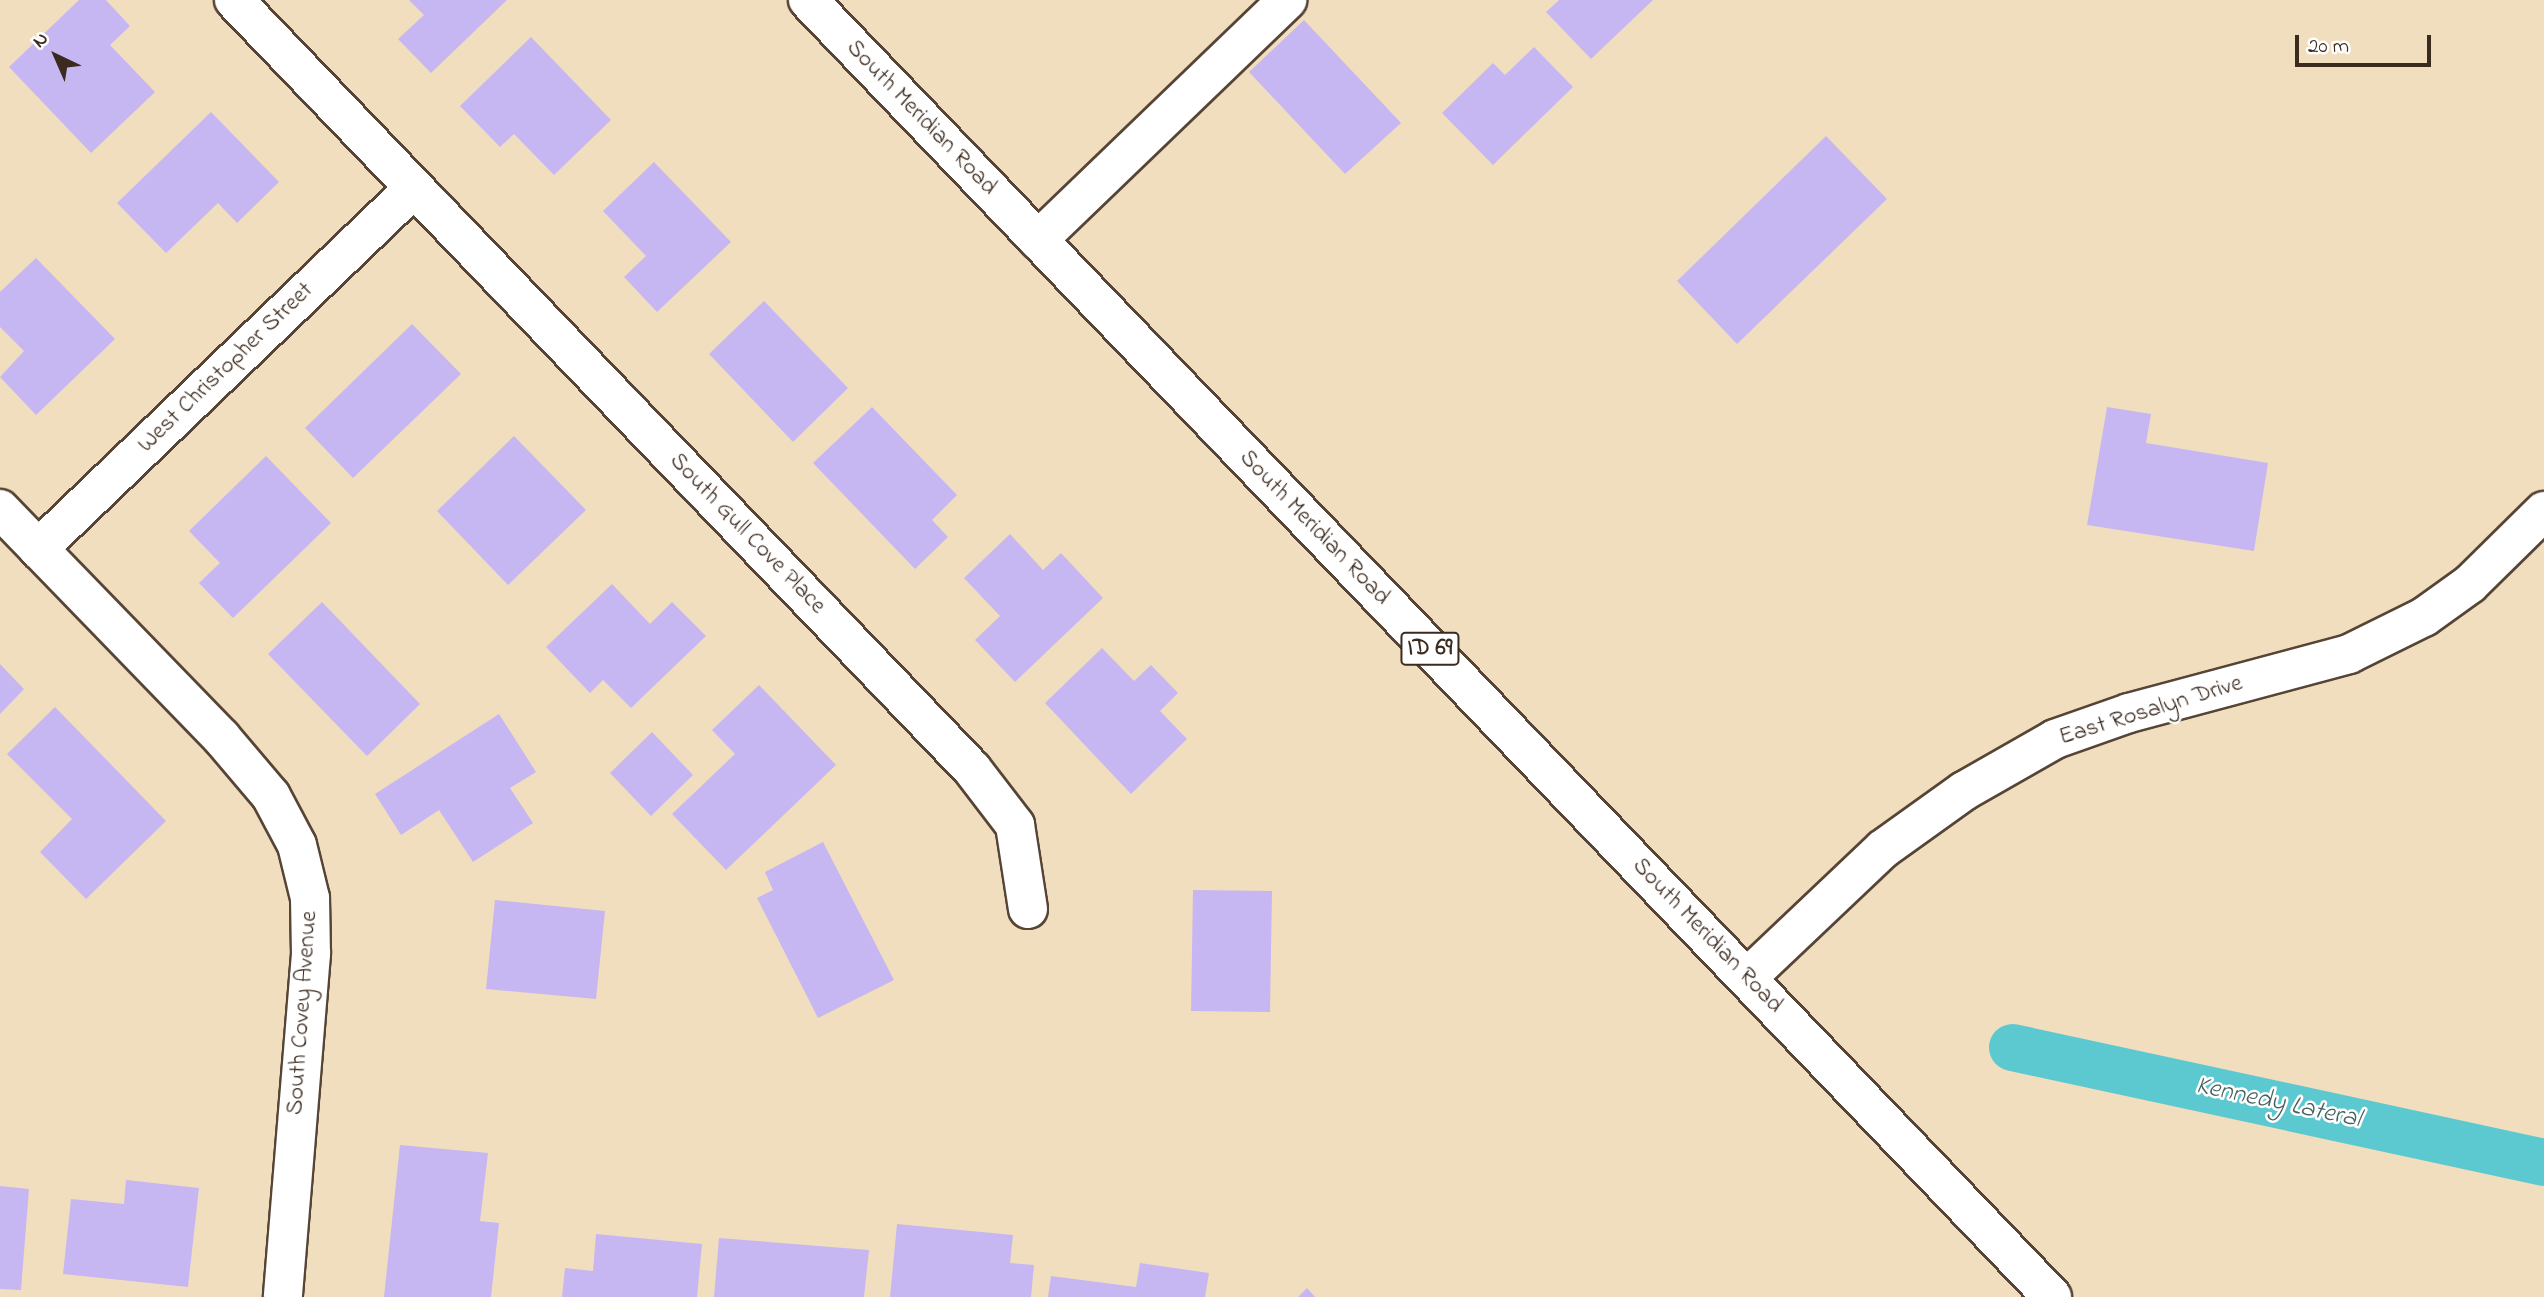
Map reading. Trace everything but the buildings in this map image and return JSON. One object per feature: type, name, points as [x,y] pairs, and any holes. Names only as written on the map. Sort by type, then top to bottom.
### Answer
[{"type":"street","name":"South Gull Cove Place","points":[[234,0],[972,769],[1015,825],[1028,908]]},
{"type":"street","name":"South Meridian Road","points":[[808,0],[2052,1297]]},
{"type":"street","points":[[1038,240],[1287,0]]},
{"type":"street","name":"West Christopher Street","points":[[37,549],[414,188]]},
{"type":"street","name":"South Covey Avenue","points":[[0,509],[221,737],[271,796],[297,845],[310,898],[311,954],[283,1297]]},
{"type":"street","name":"East Rosalyn Drive","points":[[1747,978],[1884,849],[1964,791],[2067,734],[2349,654],[2424,617],[2470,584],[2544,511]]},
{"type":"waterway","name":"Kennedy Lateral","points":[[2012,1047],[2544,1162]]}]
